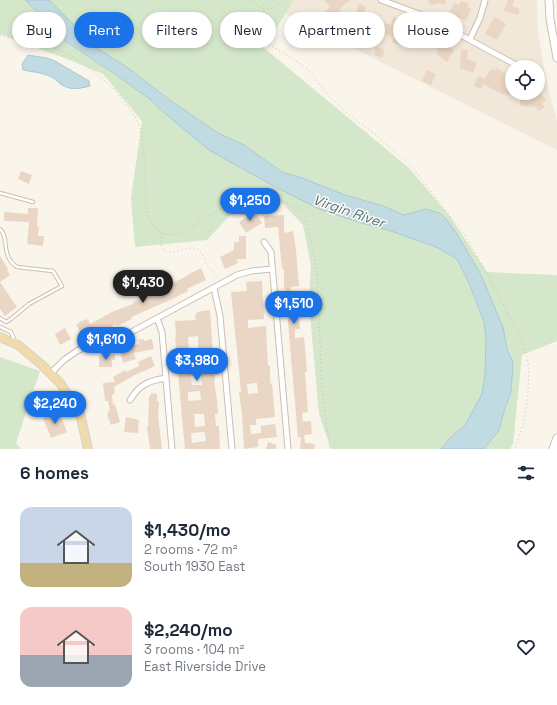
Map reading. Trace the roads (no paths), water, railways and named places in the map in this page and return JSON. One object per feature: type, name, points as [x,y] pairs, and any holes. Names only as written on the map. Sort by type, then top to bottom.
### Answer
[{"type":"main road","points":[[549,0],[551,25],[557,58]]},
{"type":"main road","points":[[0,337],[16,344],[42,364],[60,383],[80,413],[88,449]]},
{"type":"main road","points":[[553,449],[557,438]]},
{"type":"street","points":[[381,0],[427,17],[508,60]]},
{"type":"street","points":[[470,39],[480,18],[485,0]]},
{"type":"street","points":[[264,242],[271,252],[288,449]]},
{"type":"street","points":[[51,373],[64,360],[77,351],[85,347],[111,343],[237,275],[244,272],[272,269]]},
{"type":"street","points":[[214,288],[220,316],[232,449]]},
{"type":"street","points":[[157,318],[162,332],[172,449]]},
{"type":"street","points":[[130,400],[143,385],[153,380],[166,378]]},
{"type":"lane","points":[[0,193],[33,202]]},
{"type":"lane","points":[[0,229],[3,233],[6,255],[13,265],[17,267],[53,271],[62,286],[29,304],[6,322],[0,318]]},
{"type":"lane","points":[[0,327],[11,332],[16,344]]},
{"type":"water","points":[[25,0],[49,0],[61,12],[37,12]]},
{"type":"water","points":[[66,17],[74,27],[74,47],[66,42]]},
{"type":"water","name":"Virgin River","points":[[76,48],[97,48],[128,68],[171,101],[218,133],[244,145],[282,172],[302,178],[345,195],[383,206],[404,215],[426,209],[439,213],[446,219],[457,234],[481,275],[503,327],[507,349],[513,363],[511,392],[499,430],[484,449],[441,449],[451,437],[465,425],[482,394],[485,374],[486,338],[484,322],[469,283],[457,259],[436,247],[391,231],[319,209],[277,188],[209,150],[151,100]]},
{"type":"water","points":[[28,55],[55,61],[89,81],[90,86],[70,88],[63,86],[48,75],[23,70],[22,64]]}]
